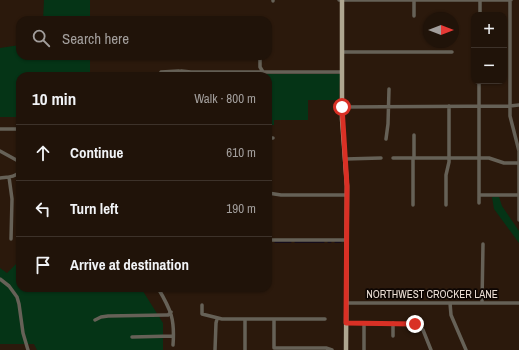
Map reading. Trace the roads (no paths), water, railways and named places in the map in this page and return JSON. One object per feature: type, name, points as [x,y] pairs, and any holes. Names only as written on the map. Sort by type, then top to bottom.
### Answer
[{"type":"main road","points":[[341,0],[342,107],[347,195],[346,350]]},
{"type":"street","points":[[341,0],[511,0],[510,106],[511,120],[518,145],[519,220]]},
{"type":"street","points":[[414,0],[414,16]]},
{"type":"street","points":[[480,0],[480,12]]},
{"type":"street","points":[[342,52],[452,52]]},
{"type":"street","points":[[260,60],[260,67],[263,72],[342,72]]},
{"type":"street","points":[[161,72],[197,72]]},
{"type":"street","points":[[479,84],[480,203]]},
{"type":"street","points":[[386,139],[389,89]]},
{"type":"street","points":[[342,107],[479,107],[519,105]]},
{"type":"street","points":[[446,205],[448,106]]},
{"type":"street","points":[[0,129],[16,129]]},
{"type":"street","points":[[413,205],[414,135]]},
{"type":"street","points":[[0,150],[16,160]]},
{"type":"street","points":[[345,159],[381,158]]},
{"type":"street","points":[[393,158],[479,158],[494,159],[504,163],[519,163]]},
{"type":"street","points":[[0,178],[16,175]]},
{"type":"street","points":[[9,177],[12,199],[10,239]]},
{"type":"street","points":[[272,194],[347,195]]},
{"type":"street","points":[[479,195],[518,195]]},
{"type":"street","points":[[272,240],[347,240]]},
{"type":"street","points":[[482,303],[483,244]]},
{"type":"street","points":[[0,279],[10,286],[17,297],[23,333],[28,350]]},
{"type":"street","points":[[160,292],[173,321],[173,345]]},
{"type":"street","name":"NORTHWEST CROCKER LANE","points":[[346,303],[519,302]]},
{"type":"street","points":[[450,303],[451,315],[466,350]]},
{"type":"street","points":[[202,305],[202,314],[217,318],[245,320],[325,319]]},
{"type":"street","points":[[95,320],[108,316],[168,315],[170,312]]},
{"type":"street","points":[[215,350],[217,318]]},
{"type":"street","points":[[274,319],[274,349],[326,348],[332,350]]},
{"type":"street","points":[[245,320],[245,350]]},
{"type":"street","points":[[346,323],[414,323],[424,331],[431,350]]},
{"type":"street","points":[[364,323],[364,350]]},
{"type":"street","points":[[393,323],[393,336]]},
{"type":"street","points":[[132,336],[173,336]]},
{"type":"waterway","points":[[275,242],[291,242]]},
{"type":"waterway","points":[[295,242],[324,242]]},
{"type":"waterway","points":[[335,242],[341,242]]}]
